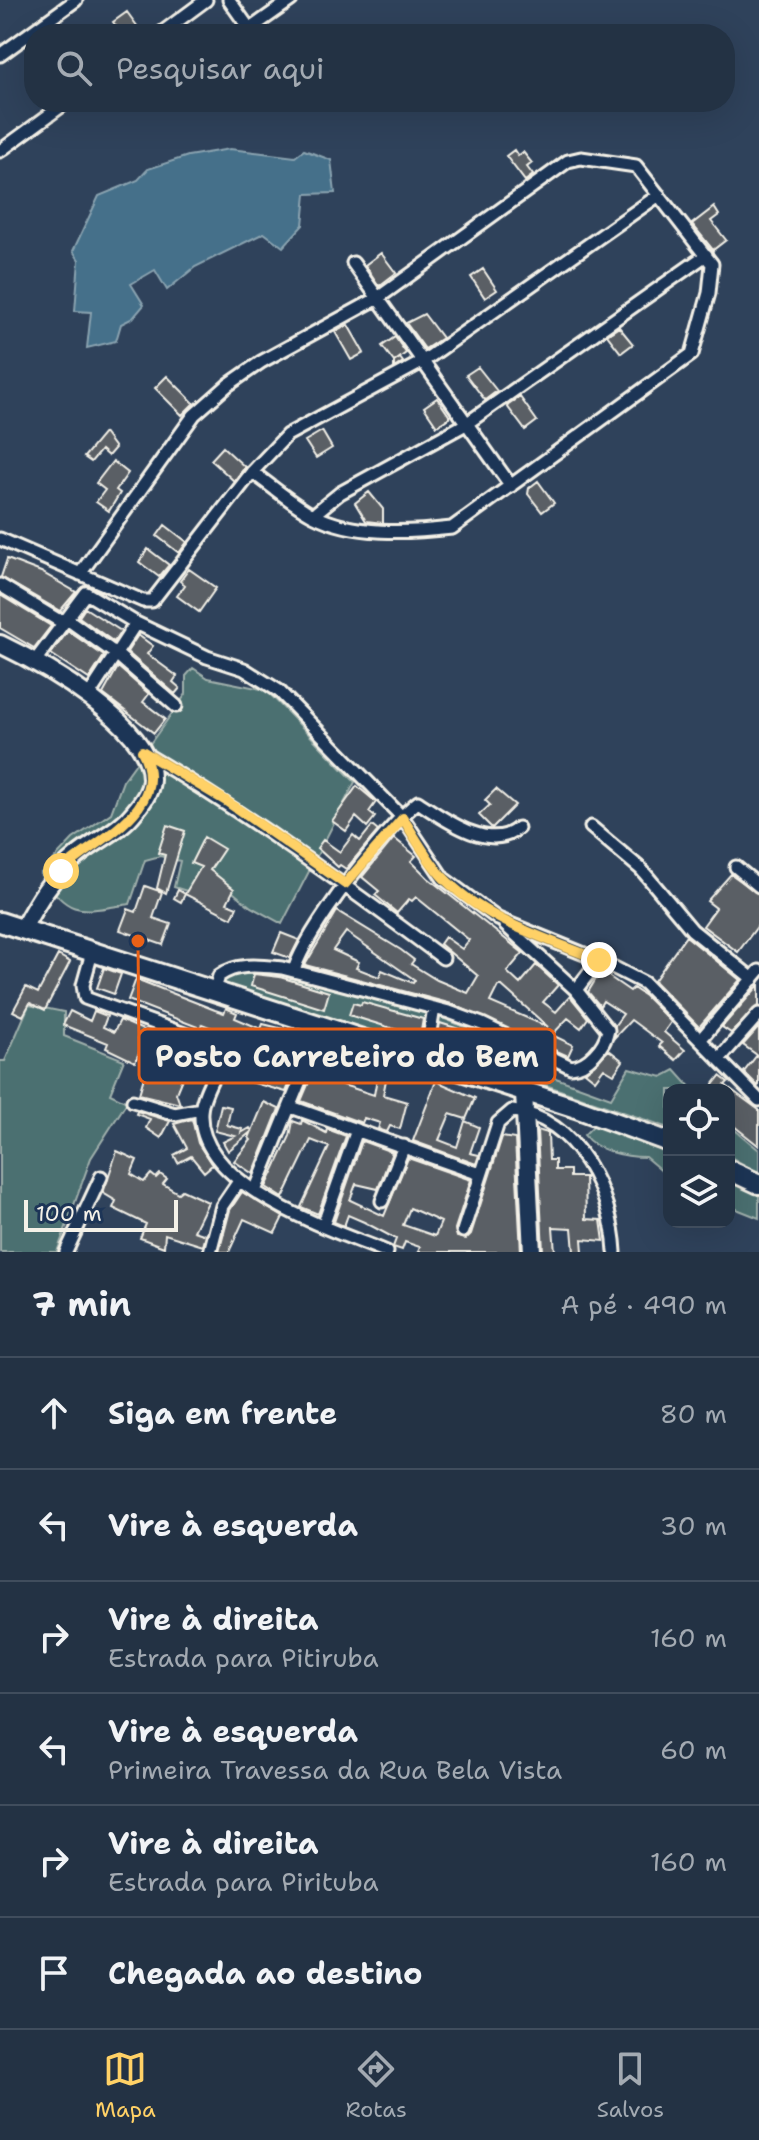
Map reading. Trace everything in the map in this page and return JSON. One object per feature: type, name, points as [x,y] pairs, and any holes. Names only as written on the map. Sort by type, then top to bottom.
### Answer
[{"type":"main road","points":[[0,644],[35,661],[89,695],[142,751],[150,766],[148,793],[123,824],[61,871],[41,895],[22,930]]},
{"type":"main road","points":[[0,922],[93,949],[663,1140]]},
{"type":"main road","points":[[524,1092],[532,1252]]},
{"type":"main road","points":[[735,1173],[759,1184]]},
{"type":"street","points":[[43,24],[76,0]]},
{"type":"street","points":[[174,24],[206,0]]},
{"type":"street","points":[[229,0],[246,24]]},
{"type":"street","points":[[262,24],[291,0]]},
{"type":"street","points":[[0,55],[24,38]]},
{"type":"street","points":[[0,151],[53,112]]},
{"type":"street","points":[[80,574],[194,415],[261,362],[378,298],[558,166],[581,158],[628,163],[641,171],[712,264],[709,293],[692,354],[452,528],[425,531],[356,529],[313,515],[252,472]]},
{"type":"street","points":[[0,539],[143,601],[158,597],[274,446],[294,430],[422,362],[659,195]]},
{"type":"street","points":[[313,515],[340,493],[466,424],[706,255]]},
{"type":"street","points":[[353,263],[511,486]]},
{"type":"street","points":[[0,585],[58,620],[67,619],[116,654],[176,706]]},
{"type":"street","points":[[35,661],[86,593],[136,623],[207,657],[244,669],[279,691],[403,818],[443,878],[498,919],[576,990],[608,1030],[596,1052],[577,1067],[482,1024],[294,970],[260,966],[230,969],[219,976],[214,992]]},
{"type":"street","points":[[89,695],[136,623]]},
{"type":"street","points":[[142,751],[226,801],[345,884],[443,958]]},
{"type":"street","points":[[294,970],[306,942],[345,884],[418,802],[446,820],[488,837],[500,838],[518,828]]},
{"type":"street","points":[[591,827],[641,869],[692,930],[756,975],[701,1039]]},
{"type":"street","points":[[736,867],[759,886]]},
{"type":"street","points":[[498,919],[599,960],[644,983],[758,1098]]},
{"type":"street","points":[[93,949],[83,985],[85,998],[226,1049],[307,1065]]},
{"type":"street","points":[[576,990],[599,960]]},
{"type":"street","points":[[425,1061],[434,1008]]},
{"type":"street","points":[[720,1058],[759,1014]]},
{"type":"street","points":[[255,1191],[322,1027]]},
{"type":"street","points":[[226,1049],[201,1109],[207,1138],[239,1181],[323,1226],[387,1252]]},
{"type":"street","points":[[133,1101],[175,1114],[201,1109]]},
{"type":"street","points":[[291,1107],[480,1174]]},
{"type":"street","points":[[463,1231],[498,1123],[512,1111],[524,1112],[572,1141],[585,1159],[614,1234],[615,1252]]},
{"type":"street","points":[[323,1226],[357,1130]]},
{"type":"street","points":[[382,1201],[404,1146]]},
{"type":"street","points":[[66,1252],[101,1177]]},
{"type":"street","points":[[210,1252],[222,1206],[239,1181]]},
{"type":"green space","points":[[193,668],[208,678],[266,690],[355,782],[282,924],[251,907],[207,871],[193,893],[174,887],[180,861],[160,856],[145,860],[130,904],[113,907],[87,910],[69,905],[40,874],[73,839],[111,813],[123,781],[186,694],[186,676]]},
{"type":"green space","points":[[222,974],[284,974],[423,1010],[489,1037],[483,1064],[220,987]]},
{"type":"green space","points":[[29,1005],[64,1012],[64,1036],[124,1060],[110,1094],[127,1102],[91,1158],[57,1252],[0,1252],[0,1061],[5,1061]]},
{"type":"green space","points":[[629,1068],[662,1077],[675,1070],[688,1084],[663,1084],[663,1126],[531,1080],[553,1077],[611,1098]]},
{"type":"green space","points":[[596,1123],[663,1151],[663,1172],[645,1157],[612,1152],[589,1141],[584,1135]]},
{"type":"green space","points":[[735,1130],[759,1150],[759,1173],[735,1159]]},
{"type":"green space","points":[[735,1184],[759,1195],[759,1218],[735,1208]]},
{"type":"water","points":[[230,149],[295,157],[304,150],[331,160],[335,193],[306,194],[303,225],[283,247],[264,233],[195,267],[167,290],[155,270],[131,284],[144,305],[133,318],[121,324],[116,341],[87,348],[91,312],[75,311],[79,260],[73,251],[99,196],[138,180],[148,169],[188,156]]},
{"type":"building","points":[[127,12],[136,24],[114,24],[113,22]]},
{"type":"building","points":[[514,150],[518,156],[523,152],[532,163],[527,167],[533,175],[525,181],[506,156]]},
{"type":"building","points":[[714,207],[719,215],[711,221],[726,240],[713,250],[692,224]]},
{"type":"building","points":[[381,253],[396,273],[379,286],[365,265]]},
{"type":"building","points":[[483,269],[497,290],[485,298],[471,277]]},
{"type":"building","points":[[424,314],[442,338],[425,349],[406,323]]},
{"type":"building","points":[[348,325],[364,353],[351,360],[335,332]]},
{"type":"building","points":[[619,327],[633,344],[621,353],[607,335]]},
{"type":"building","points":[[395,337],[406,353],[394,362],[382,346]]},
{"type":"building","points":[[400,358],[403,362],[394,368],[394,362]]},
{"type":"building","points":[[478,367],[497,391],[485,400],[466,375]]},
{"type":"building","points":[[167,376],[194,403],[182,415],[155,388]]},
{"type":"building","points":[[520,397],[537,421],[525,430],[507,406]]},
{"type":"building","points":[[437,398],[450,417],[437,426],[424,407]]},
{"type":"building","points":[[322,431],[332,448],[316,458],[305,441]]},
{"type":"building","points":[[104,433],[115,448],[108,456],[101,450],[91,462],[84,457]]},
{"type":"building","points":[[223,447],[245,467],[234,481],[211,460]]},
{"type":"building","points":[[113,461],[128,473],[116,490],[120,493],[109,511],[96,502],[105,490],[96,483]]},
{"type":"building","points":[[538,481],[554,503],[542,512],[528,494],[529,488]]},
{"type":"building","points":[[369,492],[383,509],[383,523],[366,521],[355,503]]},
{"type":"building","points":[[165,525],[187,542],[179,553],[157,536]]},
{"type":"building","points":[[148,549],[169,565],[159,577],[139,562]]},
{"type":"building","points":[[7,559],[41,572],[76,592],[60,611],[1,577]]},
{"type":"building","points":[[189,569],[216,588],[199,612],[177,596],[185,585],[180,581]]},
{"type":"building","points":[[0,595],[51,626],[34,648],[0,628]]},
{"type":"building","points":[[85,608],[121,631],[114,642],[79,617]]},
{"type":"building","points":[[68,631],[104,656],[89,679],[51,654]]},
{"type":"building","points":[[138,635],[153,646],[147,654],[177,676],[173,682],[180,688],[175,694],[127,652]]},
{"type":"building","points":[[118,667],[149,694],[143,702],[165,719],[154,733],[103,694]]},
{"type":"building","points":[[357,786],[376,802],[369,812],[375,817],[367,827],[356,817],[346,831],[332,821]]},
{"type":"building","points":[[496,789],[515,805],[492,828],[479,815],[490,805],[485,800]]},
{"type":"building","points":[[167,825],[185,831],[166,893],[157,888],[165,855],[158,853]]},
{"type":"building","points":[[372,826],[378,831],[346,869],[340,865],[338,867],[317,848],[323,840],[340,852],[353,835],[360,841]]},
{"type":"building","points":[[204,837],[224,849],[210,870],[234,889],[227,903],[237,907],[232,918],[185,894],[201,867],[191,863]]},
{"type":"building","points":[[394,838],[416,856],[411,861],[428,878],[523,953],[507,972],[520,984],[536,965],[558,985],[543,1002],[556,1012],[570,996],[588,1018],[581,1028],[568,1018],[552,1035],[573,1045],[568,1056],[452,1004],[305,965],[337,911],[401,950],[414,960],[411,964],[437,980],[468,993],[478,976],[440,944],[445,937],[462,949],[469,940],[416,897],[412,901],[409,899],[397,913],[375,895],[379,891],[362,877]],"holes":[[[346,932],[415,980],[413,983],[382,970],[379,977],[356,968],[359,962],[333,950]],[[498,986],[502,986],[548,1027],[490,1002]]]},
{"type":"building","points":[[731,874],[759,894],[759,924],[738,952],[703,926],[716,908],[707,901]]},
{"type":"building","points":[[145,886],[162,892],[153,918],[171,924],[163,945],[120,930],[128,909],[136,912]]},
{"type":"building","points":[[178,890],[185,894],[181,902],[174,898]]},
{"type":"building","points":[[281,933],[299,940],[290,958],[273,952]]},
{"type":"building","points":[[686,936],[740,980],[699,1027],[654,981]]},
{"type":"building","points":[[58,955],[70,962],[45,1010],[30,1003],[23,1016],[13,1011],[26,987],[38,993]]},
{"type":"building","points":[[104,968],[121,974],[114,994],[97,988]]},
{"type":"building","points":[[601,971],[630,991],[633,988],[645,996],[671,1022],[664,1032],[685,1050],[676,1060],[659,1046],[662,1043],[631,1020],[615,1037],[615,1025],[623,1014],[603,1001],[600,1006],[588,992]]},
{"type":"building","points":[[254,974],[280,977],[329,992],[324,1009],[251,986]]},
{"type":"building","points":[[136,979],[224,1013],[226,1008],[237,1013],[235,1018],[261,1029],[263,1024],[308,1035],[301,1055],[228,1041],[214,1036],[217,1030],[202,1024],[200,1028],[128,1000]]},
{"type":"building","points":[[759,985],[759,1006],[731,1033],[722,1027]]},
{"type":"building","points":[[362,1002],[423,1019],[420,1037],[349,1015],[353,1003],[361,1005]]},
{"type":"building","points":[[70,1011],[90,1021],[94,1011],[107,1016],[103,1027],[114,1032],[120,1020],[148,1032],[135,1062],[106,1048],[108,1043],[63,1025]]},
{"type":"building","points":[[440,1023],[478,1035],[473,1053],[442,1045],[443,1041],[437,1039]]},
{"type":"building","points":[[759,1027],[758,1086],[744,1072],[757,1055],[743,1045]]},
{"type":"building","points":[[157,1033],[195,1047],[176,1093],[180,1104],[139,1094]]},
{"type":"building","points":[[609,1050],[623,1061],[614,1074],[604,1068],[595,1080],[585,1072]]},
{"type":"building","points":[[231,1059],[286,1072],[284,1081],[290,1082],[286,1092],[225,1075]]},
{"type":"building","points":[[312,1075],[374,1095],[377,1078],[386,1080],[383,1095],[407,1102],[400,1129],[390,1126],[387,1132],[378,1129],[380,1123],[364,1118],[362,1123],[301,1101]]},
{"type":"building","points":[[720,1076],[728,1082],[726,1084],[714,1084]]},
{"type":"building","points":[[436,1081],[475,1098],[466,1119],[450,1114],[439,1140],[457,1147],[465,1121],[479,1127],[470,1153],[479,1155],[476,1164],[413,1141]]},
{"type":"building","points":[[735,1092],[759,1110],[759,1146],[735,1127]]},
{"type":"building","points":[[264,1102],[279,1109],[253,1174],[234,1161],[251,1140],[249,1138]]},
{"type":"building","points":[[221,1105],[231,1107],[227,1125],[242,1129],[241,1133],[250,1128],[252,1131],[228,1151],[223,1142],[235,1136],[215,1131]]},
{"type":"building","points":[[137,1111],[170,1121],[161,1138],[146,1128],[150,1119],[136,1114]]},
{"type":"building","points":[[192,1119],[198,1143],[212,1165],[204,1172],[191,1156],[178,1163],[174,1155],[187,1148],[174,1124]]},
{"type":"building","points":[[302,1120],[326,1133],[327,1129],[346,1136],[318,1214],[301,1207],[329,1147],[311,1140],[283,1198],[266,1187],[290,1136],[293,1121],[301,1124]]},
{"type":"building","points":[[537,1130],[548,1133],[549,1160],[555,1160],[555,1170],[570,1170],[570,1177],[585,1177],[586,1219],[601,1220],[604,1241],[582,1239],[583,1252],[574,1252],[572,1228],[553,1227],[555,1252],[543,1252]]},
{"type":"building","points":[[502,1137],[515,1139],[521,1252],[418,1252],[420,1247],[405,1242],[402,1250],[393,1247],[396,1239],[348,1215],[344,1226],[334,1222],[362,1141],[392,1152],[378,1189],[356,1184],[350,1200],[384,1216],[408,1158],[471,1180],[455,1229],[457,1237],[466,1239],[471,1234]],"holes":[[[410,1208],[441,1222],[435,1236],[403,1225]]]},
{"type":"building","points":[[117,1151],[137,1160],[131,1174],[144,1182],[151,1174],[156,1178],[160,1174],[167,1179],[163,1184],[178,1193],[182,1190],[208,1202],[194,1231],[206,1235],[203,1246],[165,1234],[164,1247],[140,1238],[146,1224],[113,1208],[116,1201],[103,1193]]},
{"type":"building","points":[[242,1192],[283,1217],[275,1233],[244,1219],[229,1252],[219,1252],[230,1210]]},
{"type":"place","name":"Posto Carreteiro do Bem","points":[[138,941]]},
{"type":"route","points":[[61,871],[123,824],[148,793],[150,766],[142,751],[226,801],[345,884],[403,818],[432,864],[459,891],[498,919],[599,960]]}]
